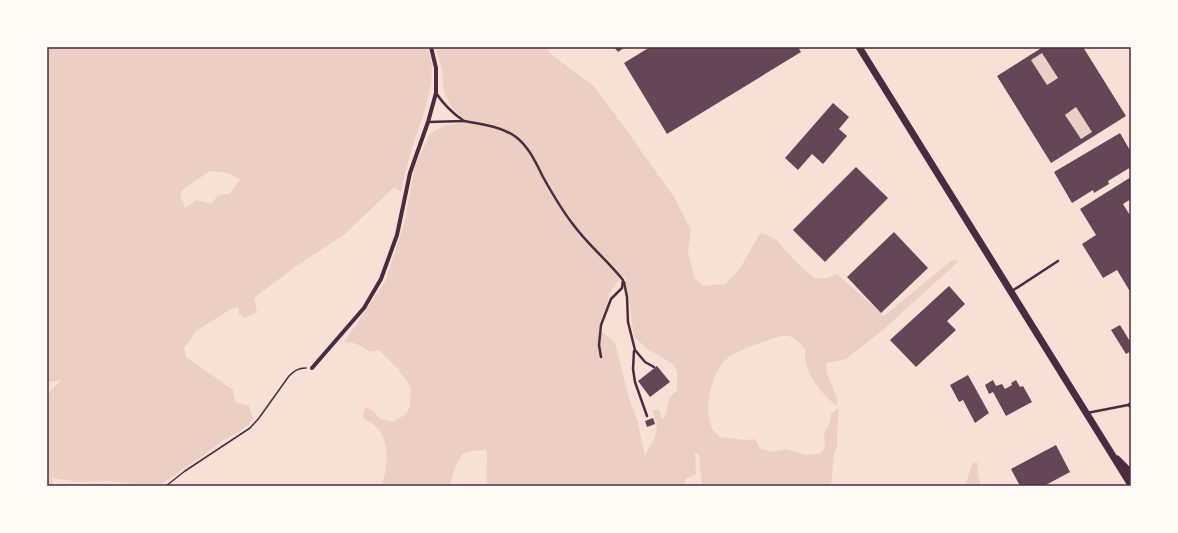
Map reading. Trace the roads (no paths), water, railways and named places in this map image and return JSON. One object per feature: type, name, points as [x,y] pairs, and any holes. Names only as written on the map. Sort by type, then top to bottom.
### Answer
[{"type":"main road","points":[[859,47],[1131,485]]},
{"type":"main road","points":[[1113,456],[1131,473]]},
{"type":"street","points":[[312,368],[364,308],[381,279],[397,235],[410,173],[428,122],[436,92],[436,68],[431,47]]},
{"type":"lane","points":[[436,92],[444,105],[454,115],[464,121]]},
{"type":"lane","points":[[428,122],[444,123],[464,121],[486,124],[515,136],[524,144],[558,204],[572,224],[623,280],[627,297],[628,322],[634,350],[633,369],[635,382],[647,416]]},
{"type":"lane","points":[[1010,292],[1058,260]]},
{"type":"lane","points":[[601,357],[599,345],[601,325],[612,299],[622,288],[623,280]]},
{"type":"lane","points":[[634,350],[645,362],[654,367]]},
{"type":"lane","points":[[1086,413],[1128,405],[1131,403]]}]
